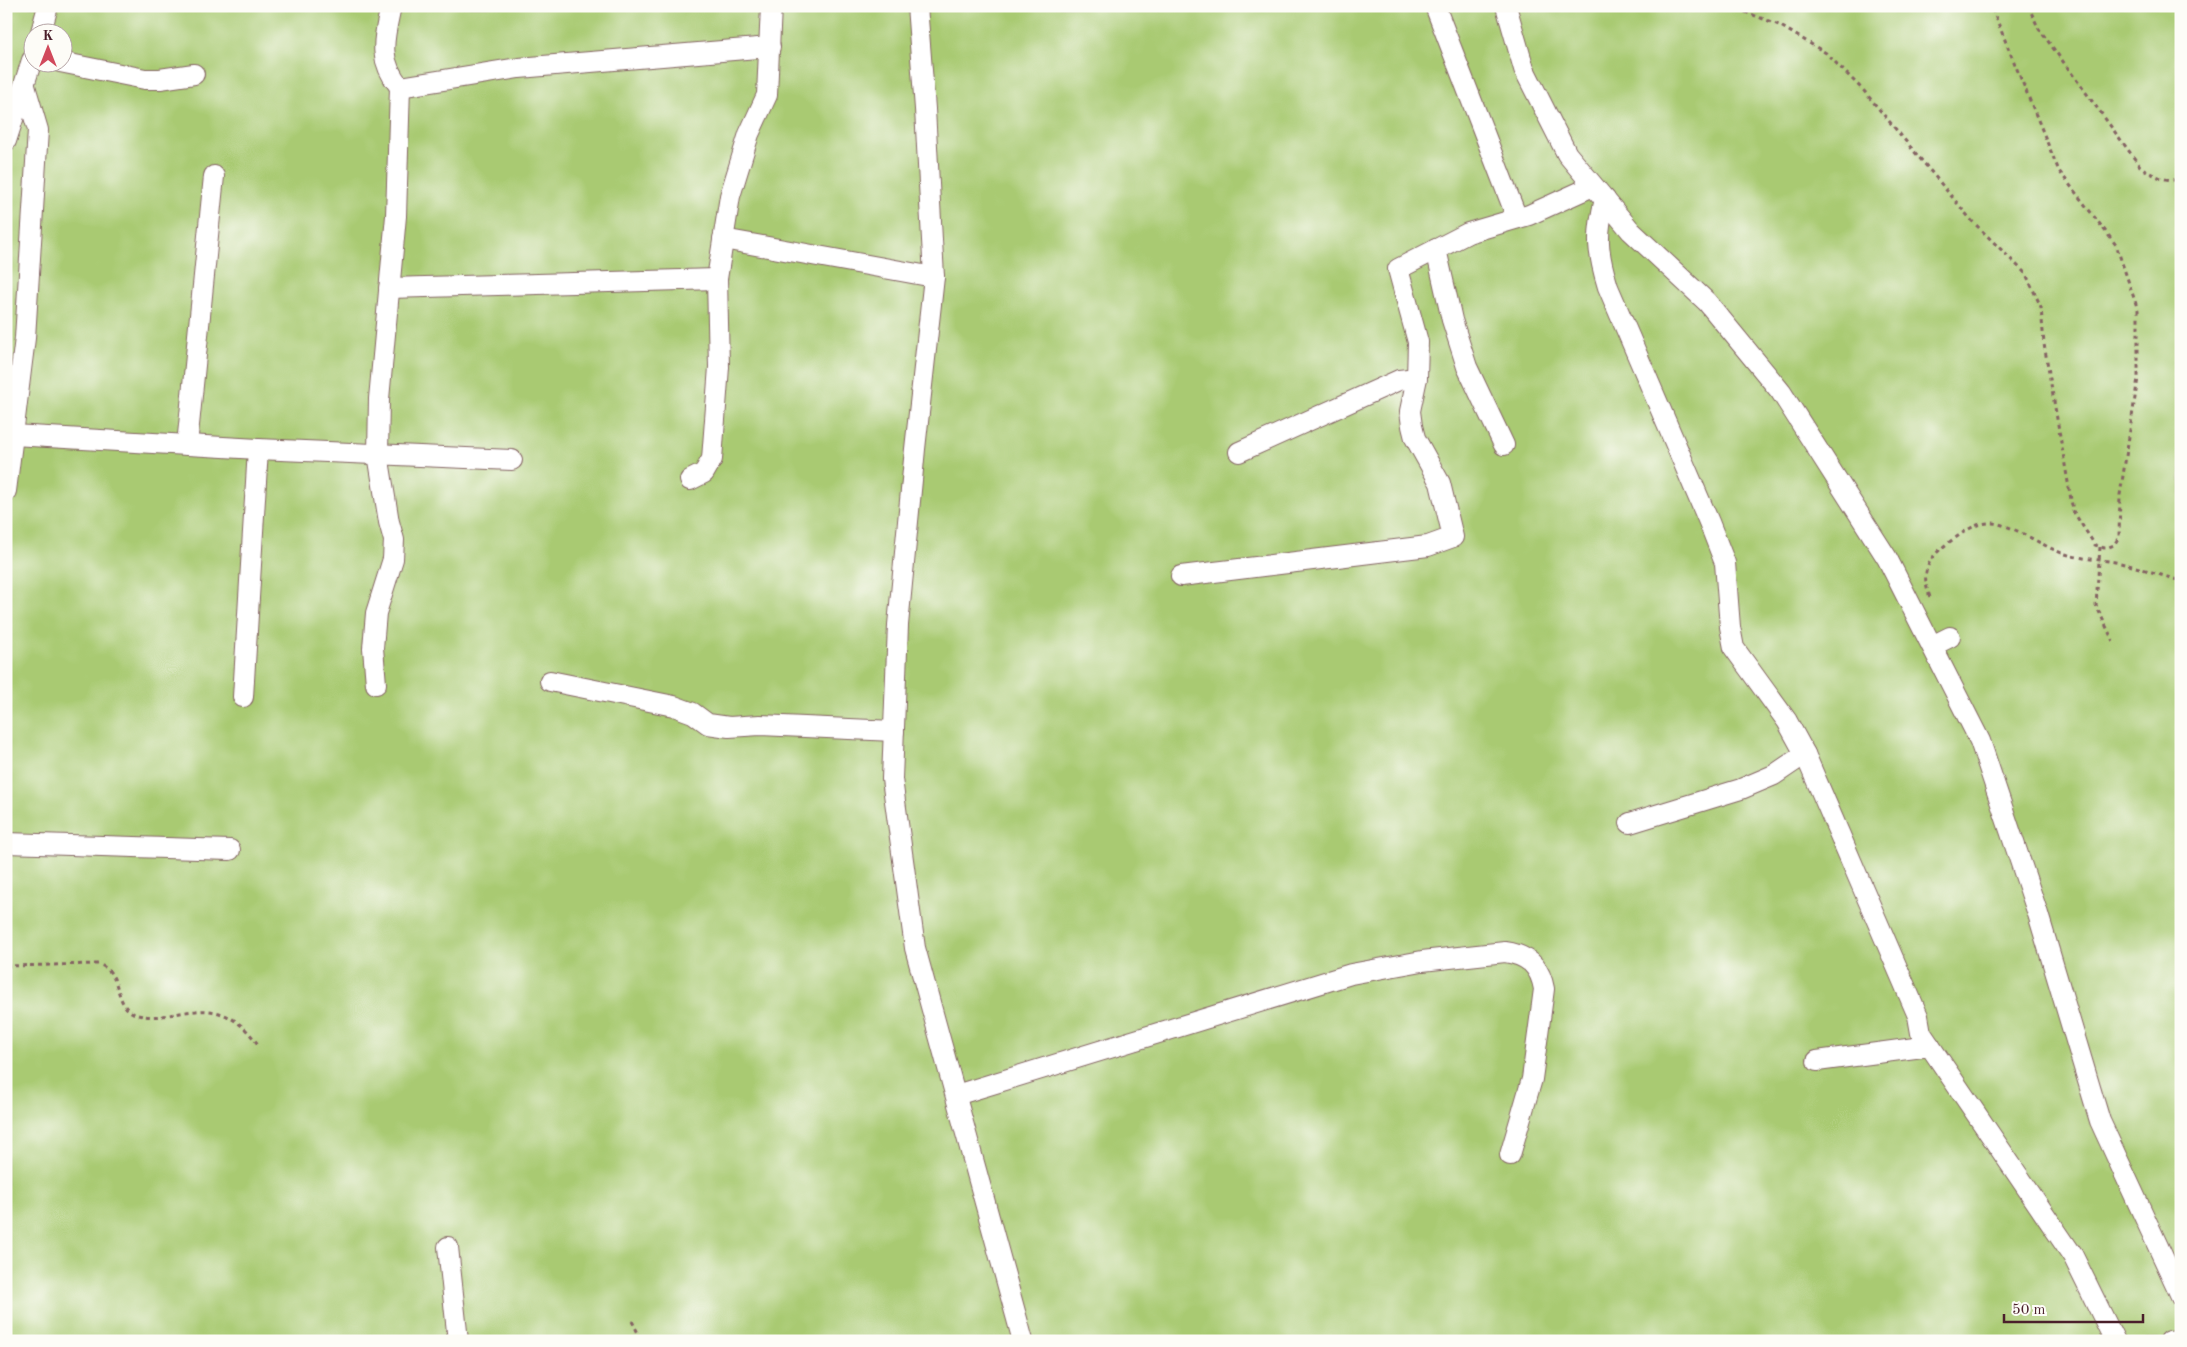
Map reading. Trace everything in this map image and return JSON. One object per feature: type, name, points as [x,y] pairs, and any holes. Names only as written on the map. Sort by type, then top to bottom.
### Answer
[{"type":"street","points":[[44,22],[48,6]]},
{"type":"street","points":[[376,684],[374,648],[376,613],[393,559],[394,540],[389,522],[378,454],[379,399],[396,216],[400,87],[390,76],[385,62],[384,41],[391,6]]},
{"type":"street","points":[[690,480],[704,473],[712,459],[719,366],[717,279],[730,196],[749,134],[767,95],[771,6]]},
{"type":"street","points":[[917,6],[925,109],[934,277],[898,625],[892,779],[915,948],[1022,1341]]},
{"type":"street","points":[[1435,6],[1531,213]]},
{"type":"street","points":[[1506,6],[1524,69],[1567,154],[1631,231],[1707,302],[1781,392],[1887,558],[1980,742],[2038,914],[2100,1121],[2181,1296]]},
{"type":"street","points":[[400,87],[519,68],[770,46]]},
{"type":"street","points":[[72,64],[145,79],[160,79],[194,74]]},
{"type":"street","points":[[6,141],[29,72]]},
{"type":"street","points":[[6,491],[25,338],[38,130],[25,86]]},
{"type":"street","points":[[187,445],[214,176]]},
{"type":"street","points":[[1180,576],[1428,546],[1453,537],[1440,483],[1415,438],[1412,426],[1410,411],[1417,378],[1418,342],[1398,269],[1468,233],[1599,192]]},
{"type":"street","points":[[1599,192],[1599,258],[1608,287],[1725,563],[1730,627],[1734,648],[1787,721],[1805,754],[1918,1016],[1921,1034],[2073,1256],[2115,1341]]},
{"type":"street","points":[[723,239],[934,277]]},
{"type":"street","points":[[1436,249],[1452,320],[1467,367],[1504,445]]},
{"type":"street","points":[[389,288],[717,279]]},
{"type":"street","points":[[1239,452],[1399,380],[1417,378]]},
{"type":"street","points":[[14,435],[258,450],[512,460]]},
{"type":"street","points":[[243,697],[258,450]]},
{"type":"street","points":[[1932,646],[1950,637]]},
{"type":"street","points":[[550,681],[674,706],[693,713],[708,724],[729,727],[770,725],[894,731]]},
{"type":"street","points":[[1630,823],[1741,789],[1774,775],[1805,754]]},
{"type":"street","points":[[6,843],[230,850]]},
{"type":"street","points":[[956,1094],[1351,974],[1422,961],[1505,952],[1517,954],[1528,959],[1542,977],[1544,989],[1532,1079],[1510,1155]]},
{"type":"street","points":[[1817,1061],[1930,1046]]},
{"type":"street","points":[[448,1247],[458,1341]]},
{"type":"street","points":[[2169,1341],[2181,1339]]},
{"type":"path","points":[[1730,6],[1779,25],[1826,53],[1864,91],[1972,221],[2026,274],[2041,307],[2044,344],[2073,512],[2092,541],[2104,548],[2114,545],[2119,537],[2120,494],[2138,378],[2138,310],[2116,245],[2059,171],[1991,6]]},
{"type":"path","points":[[2028,6],[2039,29],[2140,166],[2151,174],[2164,179],[2181,180]]},
{"type":"path","points":[[1933,602],[1926,580],[1929,561],[1939,549],[1978,524],[2000,524],[2062,553],[2117,563],[2181,581]]},
{"type":"path","points":[[2100,547],[2096,605],[2113,641]]},
{"type":"path","points":[[6,966],[98,964],[111,971],[123,1004],[138,1015],[167,1016],[196,1011],[215,1012],[233,1019],[248,1030],[259,1046]]},
{"type":"path","points":[[632,1321],[642,1341]]},
{"type":"green space","points":[[6,6],[2181,6],[2181,1341],[6,1341]]}]
